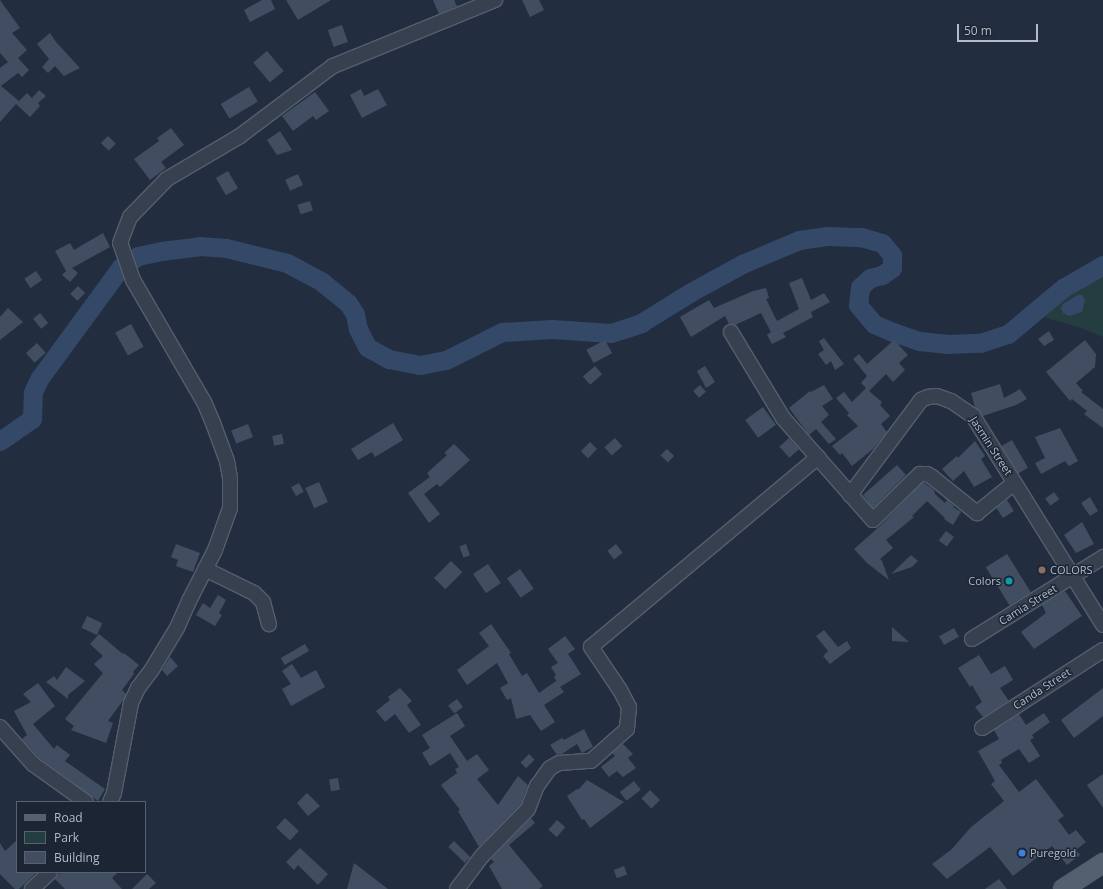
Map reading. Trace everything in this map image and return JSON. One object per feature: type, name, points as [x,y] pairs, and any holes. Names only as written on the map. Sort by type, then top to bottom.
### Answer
[{"type":"main road","points":[[1063,889],[1103,863]]},
{"type":"street","points":[[110,801],[114,793],[131,703],[138,688],[152,671],[177,628],[215,550],[230,508],[230,478],[227,461],[204,402],[133,280],[120,243],[130,217],[167,179],[240,136],[333,66],[495,0]]},
{"type":"street","points":[[731,332],[783,418],[873,520],[916,478],[924,474],[932,477],[977,513],[1014,483]]},
{"type":"street","name":"Jasmin Street","points":[[850,495],[914,407],[921,400],[928,397],[945,398],[973,416],[1103,625]]},
{"type":"street","points":[[458,889],[482,856],[528,809],[537,786],[550,768],[559,763],[591,761],[627,729],[628,707],[620,690],[591,647],[818,457]]},
{"type":"street","name":"Camia Street","points":[[972,639],[1103,557]]},
{"type":"street","points":[[205,569],[254,593],[263,602],[269,624]]},
{"type":"street","name":"Canda Street","points":[[982,728],[1103,650]]},
{"type":"street","points":[[0,727],[33,764],[85,801]]},
{"type":"street","points":[[32,889],[49,873]]},
{"type":"green space","points":[[1103,269],[1103,337],[1081,328],[1044,317],[1049,306],[1059,296]]},
{"type":"water","points":[[1078,295],[1082,295],[1085,300],[1082,312],[1069,316],[1063,313],[1061,308],[1063,304]]},
{"type":"building","points":[[0,0],[20,28],[12,33],[27,50],[18,58],[29,70],[22,77],[18,73],[1,86],[19,101],[27,93],[32,98],[39,90],[46,96],[38,103],[40,106],[30,117],[16,104],[0,122],[0,68],[8,62],[0,53]]},
{"type":"building","points":[[262,0],[271,0],[275,9],[250,22],[244,10]]},
{"type":"building","points":[[286,0],[331,0],[298,20]]},
{"type":"building","points":[[433,0],[454,0],[457,6],[439,14]]},
{"type":"building","points":[[522,0],[539,0],[544,10],[530,17]]},
{"type":"building","points":[[342,25],[348,42],[334,47],[328,30]]},
{"type":"building","points":[[50,33],[56,42],[80,68],[64,76],[55,66],[48,73],[42,67],[49,59],[37,44]]},
{"type":"building","points":[[267,51],[284,71],[270,82],[253,63]]},
{"type":"building","points":[[249,87],[258,102],[229,119],[221,104]]},
{"type":"building","points":[[361,89],[364,96],[378,89],[387,105],[362,118],[350,95]]},
{"type":"building","points":[[315,92],[329,111],[316,120],[313,116],[293,131],[282,116]]},
{"type":"building","points":[[171,128],[184,145],[161,162],[166,168],[150,180],[134,159],[159,141],[157,138]]},
{"type":"building","points":[[280,131],[292,150],[277,155],[267,140]]},
{"type":"building","points":[[108,136],[116,144],[109,151],[101,143]]},
{"type":"building","points":[[228,171],[238,188],[226,195],[216,178]]},
{"type":"building","points":[[298,174],[303,185],[290,191],[285,180]]},
{"type":"building","points":[[310,201],[313,211],[300,214],[298,205]]},
{"type":"building","points":[[103,233],[110,247],[72,268],[78,273],[70,282],[62,275],[66,271],[55,251],[70,243],[74,250]]},
{"type":"building","points":[[36,271],[42,280],[31,288],[24,279]]},
{"type":"building","points":[[802,278],[811,300],[824,293],[830,302],[811,312],[813,317],[783,333],[786,337],[772,344],[767,335],[771,332],[761,313],[735,325],[729,324],[725,316],[691,337],[680,317],[709,300],[714,308],[753,291],[766,288],[769,298],[766,299],[777,321],[799,309],[789,283]]},
{"type":"building","points":[[78,286],[85,293],[77,301],[70,294]]},
{"type":"building","points":[[8,308],[23,322],[0,340],[0,317]]},
{"type":"building","points":[[40,313],[48,323],[41,329],[33,319]]},
{"type":"building","points":[[131,324],[144,347],[128,355],[115,333]]},
{"type":"building","points":[[1049,331],[1054,340],[1044,346],[1038,339]]},
{"type":"building","points":[[824,338],[844,364],[835,370],[831,361],[826,365],[818,354],[824,350],[819,341]]},
{"type":"building","points":[[605,340],[612,353],[594,363],[586,350]]},
{"type":"building","points":[[894,340],[908,355],[899,363],[905,370],[893,382],[886,374],[869,391],[882,402],[880,405],[890,416],[881,424],[887,432],[873,449],[852,466],[842,453],[840,455],[832,446],[858,426],[847,415],[849,413],[836,398],[844,392],[852,402],[866,388],[861,383],[867,376],[853,359],[859,354],[867,364]]},
{"type":"building","points":[[1085,340],[1096,354],[1095,367],[1076,383],[1083,391],[1081,392],[1103,409],[1103,428],[1084,414],[1087,411],[1072,399],[1070,401],[1046,372]]},
{"type":"building","points":[[37,343],[46,353],[35,363],[26,353]]},
{"type":"building","points":[[595,366],[602,374],[590,385],[583,376]]},
{"type":"building","points":[[705,366],[715,382],[706,388],[697,371]]},
{"type":"building","points":[[1000,384],[1004,398],[1020,389],[1027,399],[1016,405],[983,416],[975,407],[971,393]]},
{"type":"building","points":[[700,385],[706,392],[699,398],[693,391]]},
{"type":"building","points":[[824,385],[833,399],[822,406],[829,415],[821,422],[836,439],[829,444],[816,429],[809,435],[789,408],[810,391],[811,392]]},
{"type":"building","points":[[763,407],[776,425],[758,438],[745,420]]},
{"type":"building","points":[[393,423],[403,440],[375,457],[372,452],[358,460],[351,449]]},
{"type":"building","points":[[248,424],[253,437],[236,444],[231,430]]},
{"type":"building","points":[[1060,428],[1078,461],[1069,466],[1065,461],[1041,474],[1035,463],[1045,458],[1035,437]]},
{"type":"building","points":[[282,434],[284,444],[274,446],[272,436]]},
{"type":"building","points":[[615,438],[622,446],[612,455],[604,447]]},
{"type":"building","points":[[789,438],[799,449],[789,458],[779,447]]},
{"type":"building","points":[[1012,440],[1028,468],[1018,474],[1002,446]]},
{"type":"building","points":[[975,441],[985,456],[981,459],[992,477],[974,487],[964,471],[953,481],[942,469],[957,456],[958,458]]},
{"type":"building","points":[[590,442],[597,449],[588,458],[581,451]]},
{"type":"building","points":[[454,444],[470,460],[440,487],[437,484],[424,494],[440,514],[429,523],[408,493],[430,477],[427,473],[447,455],[444,453]]},
{"type":"building","points":[[667,449],[674,456],[668,462],[661,455]]},
{"type":"building","points":[[897,465],[906,475],[873,508],[863,495]]},
{"type":"building","points":[[319,482],[328,502],[314,508],[305,488]]},
{"type":"building","points":[[923,482],[934,490],[935,494],[945,503],[947,500],[954,506],[953,507],[961,512],[953,525],[944,519],[945,518],[927,501],[912,516],[914,517],[886,540],[893,548],[880,559],[889,580],[867,563],[854,549],[880,526]]},
{"type":"building","points":[[299,483],[304,492],[296,496],[291,487]]},
{"type":"building","points":[[1054,492],[1059,499],[1050,506],[1045,498]]},
{"type":"building","points":[[1090,497],[1098,511],[1090,516],[1081,503]]},
{"type":"building","points":[[1007,500],[1014,511],[1003,518],[996,507]]},
{"type":"building","points":[[1082,522],[1094,544],[1076,553],[1064,535]]},
{"type":"building","points":[[946,531],[954,537],[947,547],[939,541]]},
{"type":"building","points":[[176,544],[200,553],[193,572],[176,566],[178,560],[171,557]]},
{"type":"building","points":[[466,544],[470,555],[464,558],[459,546]]},
{"type":"building","points":[[616,544],[623,553],[614,559],[607,551]]},
{"type":"building","name":"Colors","points":[[1007,554],[1031,592],[1010,605],[986,567]]},
{"type":"building","points":[[911,555],[918,561],[912,567],[891,574]]},
{"type":"building","points":[[451,561],[462,572],[445,589],[434,578]]},
{"type":"building","points":[[488,564],[501,583],[486,593],[473,574]]},
{"type":"building","points":[[520,569],[534,589],[521,598],[507,578]]},
{"type":"building","points":[[1065,591],[1082,616],[1034,649],[1021,632],[1046,613],[1042,605]]},
{"type":"building","points":[[218,595],[226,600],[219,613],[222,615],[215,626],[196,615],[203,603],[210,608]]},
{"type":"building","points":[[87,616],[102,623],[97,635],[82,628]]},
{"type":"building","points":[[491,624],[511,653],[509,654],[522,676],[527,673],[539,693],[556,681],[557,682],[554,677],[556,675],[551,667],[558,663],[548,649],[565,636],[575,649],[568,654],[581,674],[560,687],[564,692],[544,705],[555,722],[541,731],[530,715],[516,719],[511,698],[507,700],[500,688],[508,683],[497,663],[467,685],[457,670],[489,646],[479,633]]},
{"type":"building","points":[[892,627],[909,642],[892,641]]},
{"type":"building","points":[[954,628],[959,637],[944,645],[939,636]]},
{"type":"building","points":[[824,630],[838,647],[847,641],[851,648],[830,664],[823,656],[828,651],[816,636]]},
{"type":"building","points":[[99,634],[139,665],[122,690],[126,694],[124,699],[108,721],[113,723],[106,743],[71,730],[74,726],[65,719],[103,673],[94,664],[103,656],[90,644]]},
{"type":"building","points":[[305,644],[309,651],[285,665],[281,658]]},
{"type":"building","points":[[979,655],[991,674],[1005,666],[1013,680],[1000,688],[1009,701],[983,717],[975,707],[982,702],[972,685],[970,687],[958,668]]},
{"type":"building","points":[[170,657],[178,666],[167,676],[162,670]]},
{"type":"building","points":[[292,664],[301,678],[316,670],[325,687],[291,706],[282,689],[291,684],[282,671]]},
{"type":"building","points":[[66,667],[85,681],[68,695],[68,699],[46,682],[54,676],[57,680]]},
{"type":"building","points":[[38,683],[55,706],[33,724],[54,749],[57,745],[70,755],[65,761],[105,789],[98,801],[38,757],[22,739],[27,735],[14,711],[31,702],[23,694]]},
{"type":"building","points":[[400,688],[412,701],[407,705],[421,725],[409,733],[395,714],[385,722],[376,711],[390,700],[388,697]]},
{"type":"building","points":[[1103,688],[1103,716],[1074,738],[1061,720]]},
{"type":"building","points":[[457,699],[463,707],[454,714],[448,706]]},
{"type":"building","points":[[457,713],[465,726],[450,736],[467,761],[477,754],[489,770],[477,779],[498,805],[518,776],[528,785],[521,804],[479,847],[458,811],[460,810],[441,785],[457,773],[455,769],[459,767],[450,753],[430,766],[422,753],[430,748],[422,735]]},
{"type":"building","points":[[1044,713],[1050,722],[1032,735],[1034,738],[1030,740],[1040,756],[1029,763],[1019,749],[1001,760],[1002,763],[999,765],[1019,792],[1036,779],[1064,816],[1058,820],[1069,835],[1076,830],[1086,842],[1076,850],[1080,855],[1067,865],[1052,846],[1013,876],[990,847],[947,879],[932,864],[952,849],[971,827],[1004,801],[991,784],[995,781],[978,751],[999,739],[994,730],[1019,714],[1026,725]]},
{"type":"building","points":[[584,729],[593,747],[582,753],[577,744],[562,754],[557,755],[550,745],[562,738],[564,740]]},
{"type":"building","points":[[623,744],[633,754],[628,758],[636,768],[623,777],[617,771],[609,777],[601,767],[615,756],[612,753]]},
{"type":"building","points":[[529,754],[535,760],[526,768],[521,762]]},
{"type":"building","points":[[1103,774],[1103,808],[1087,785]]},
{"type":"building","points":[[338,778],[340,790],[331,791],[329,779]]},
{"type":"building","points":[[587,780],[624,802],[590,828],[584,819],[582,820],[567,796],[577,789],[578,790]]},
{"type":"building","points":[[634,781],[641,790],[627,801],[620,792]]},
{"type":"building","points":[[650,790],[660,800],[651,808],[642,798]]},
{"type":"building","points":[[307,793],[320,806],[308,816],[297,803]]},
{"type":"building","points":[[285,818],[299,831],[290,840],[276,828]]},
{"type":"building","points":[[531,818],[535,823],[509,845],[543,886],[539,889],[502,889],[489,866],[494,862],[491,859]]},
{"type":"building","points":[[557,820],[565,827],[557,837],[548,830]]},
{"type":"building","points":[[16,841],[16,873],[36,873],[19,889],[15,889],[0,874],[0,843],[5,851]]},
{"type":"building","points":[[454,841],[470,857],[465,863],[448,847]]},
{"type":"building","points":[[300,848],[328,874],[318,885],[298,865],[294,870],[286,862]]},
{"type":"building","points":[[354,863],[388,889],[347,889]]},
{"type":"building","points":[[624,866],[627,874],[617,878],[614,870]]},
{"type":"building","points":[[60,873],[117,873],[112,878],[122,889],[65,889],[55,879]]},
{"type":"building","points":[[147,874],[156,883],[149,889],[132,889]]},
{"type":"building","points":[[999,879],[1007,889],[985,889]]},
{"type":"waterway","points":[[0,441],[32,419],[33,392],[39,379],[121,267],[138,256],[161,251],[199,246],[226,248],[287,263],[322,282],[348,303],[355,314],[358,329],[367,347],[389,359],[420,365],[446,360],[502,332],[552,329],[611,333],[641,323],[691,292],[742,264],[799,240],[828,236],[861,237],[882,243],[892,255],[892,268],[882,275],[870,278],[860,287],[858,305],[874,324],[919,341],[946,344],[980,343],[1008,334],[1063,288],[1103,265]]},
{"type":"place","name":"COLORS","points":[[1042,570]]},
{"type":"place","name":"Colors","points":[[1009,581]]},
{"type":"place","name":"Puregold","points":[[1022,853]]}]
